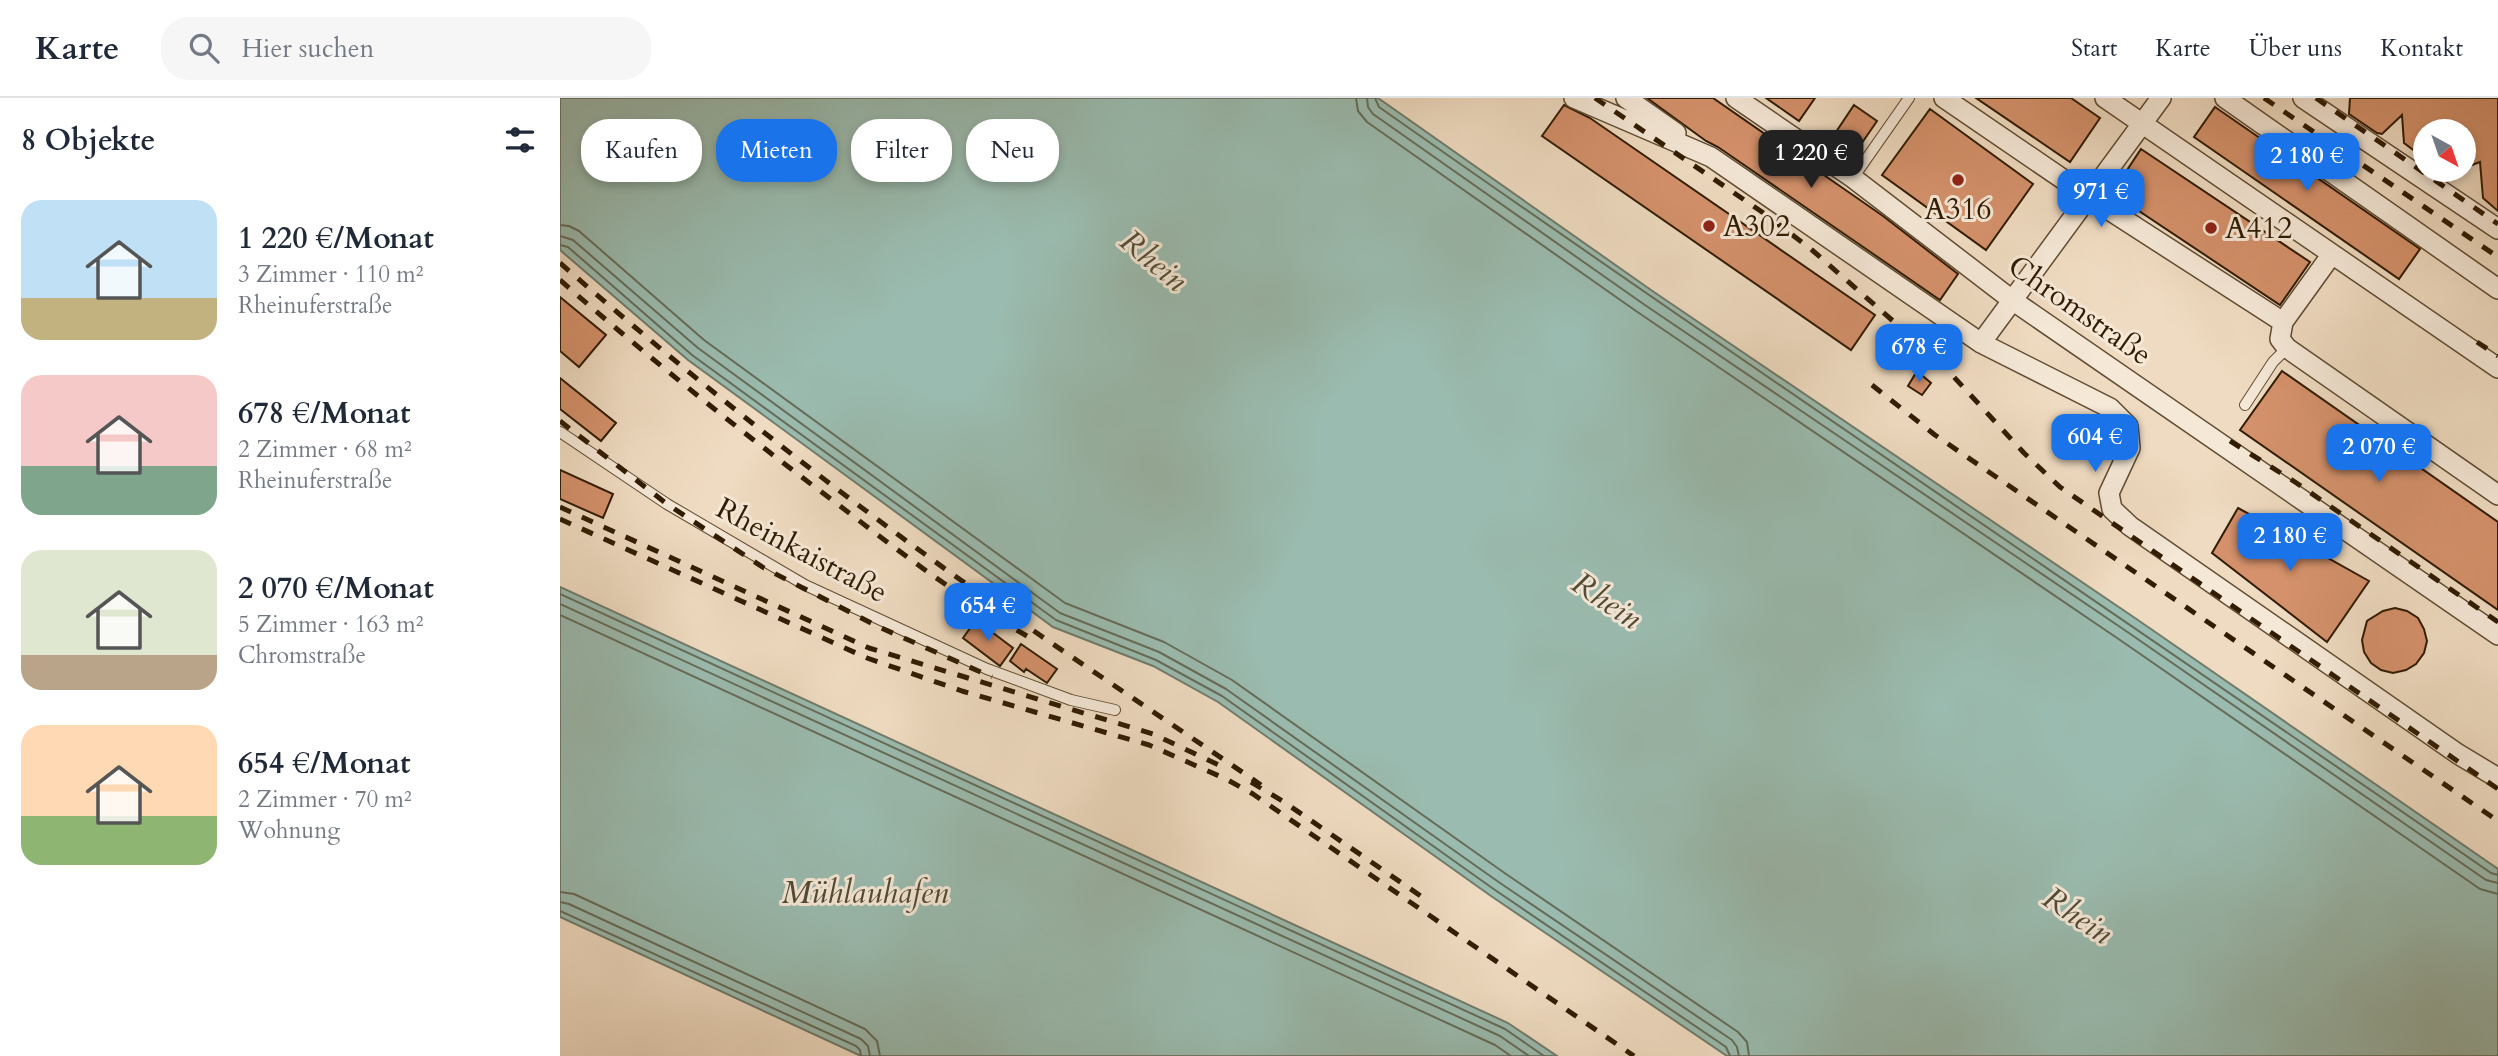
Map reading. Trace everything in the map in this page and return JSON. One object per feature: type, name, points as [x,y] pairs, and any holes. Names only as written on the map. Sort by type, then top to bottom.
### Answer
[{"type":"street","points":[[1574,98],[1711,157]]},
{"type":"street","points":[[1626,98],[1982,343],[2110,408],[2128,426],[2130,448],[2109,493],[2112,509],[2130,526],[2447,746],[2498,778]]},
{"type":"street","name":"Chromstraße","points":[[1736,98],[1853,178],[2012,300],[2498,635]]},
{"type":"street","points":[[1944,98],[2089,197],[2283,322]]},
{"type":"street","points":[[2105,98],[2498,368]]},
{"type":"street","points":[[1982,343],[2161,98]]},
{"type":"street","points":[[2225,98],[2498,289]]},
{"type":"street","points":[[2303,98],[2498,229]]},
{"type":"street","points":[[2332,254],[2283,322],[2280,339],[2287,348],[2498,495]]},
{"type":"lane","points":[[1853,178],[1909,98]]},
{"type":"lane","points":[[2245,405],[2273,362],[2287,348]]},
{"type":"lane","name":"Rheinkaistraße","points":[[560,432],[667,504],[805,584],[987,669],[1071,700],[1115,710]]},
{"type":"water","name":"Rhein","points":[[560,98],[1378,98],[1651,290],[2135,618],[2498,869],[2498,1056],[1727,1056],[1491,896],[1218,702],[1153,666],[1053,627],[688,360],[560,250]]},
{"type":"water","name":"Mühlauhafen","points":[[560,587],[1508,1023],[1557,1056],[861,1056],[560,917]]},
{"type":"building","points":[[1647,98],[1713,98],[1883,216],[1958,274],[1940,300]]},
{"type":"building","points":[[1766,98],[1815,98],[1799,121]]},
{"type":"building","points":[[1976,98],[2071,98],[2100,118],[2070,162]]},
{"type":"building","points":[[2350,98],[2498,98],[2498,211],[2483,198],[2480,162],[2476,164],[2476,119],[2413,119],[2413,150],[2404,143],[2402,115],[2382,134],[2349,114]]},
{"type":"building","name":"A302","points":[[1564,105],[1590,118],[1875,315],[1851,350],[1542,136]]},
{"type":"building","points":[[1854,105],[1877,121],[1853,156],[1830,141]]},
{"type":"building","points":[[2215,107],[2420,249],[2399,279],[2194,137]]},
{"type":"building","name":"A316","points":[[1930,109],[2033,184],[1986,250],[1882,175]]},
{"type":"building","name":"A412","points":[[2141,149],[2310,262],[2280,305],[2112,193]]},
{"type":"building","points":[[560,297],[606,335],[579,367],[560,351]]},
{"type":"building","points":[[1917,371],[1931,383],[1922,395],[1908,386]]},
{"type":"building","points":[[2282,371],[2498,522],[2498,610],[2240,430]]},
{"type":"building","points":[[560,378],[616,423],[601,441],[560,409]]},
{"type":"building","points":[[560,470],[613,494],[603,518],[560,499]]},
{"type":"building","points":[[2238,508],[2262,521],[2268,521],[2278,530],[2369,581],[2327,642],[2212,553]]},
{"type":"building","points":[[2395,608],[2418,618],[2427,641],[2424,653],[2416,664],[2393,673],[2381,670],[2371,663],[2364,652],[2362,640],[2367,621],[2383,611]]},
{"type":"building","points":[[976,620],[1013,648],[1000,666],[963,638]]},
{"type":"building","points":[[1021,644],[1057,669],[1047,683],[1026,669],[1024,672],[1010,661]]},
{"type":"railway","points":[[1595,98],[1765,214],[1812,250],[1941,363],[2024,453],[2060,487],[2498,789]]},
{"type":"railway","points":[[2264,98],[2498,257]]},
{"type":"railway","points":[[2316,98],[2498,224]]},
{"type":"railway","points":[[560,263],[704,385],[904,539],[1261,785]]},
{"type":"railway","points":[[560,280],[733,424],[885,541],[978,607],[1027,636]]},
{"type":"railway","points":[[2477,342],[2498,356]]},
{"type":"railway","points":[[1872,385],[1935,435],[2498,821]]},
{"type":"railway","points":[[560,421],[667,504],[764,568],[879,627],[992,677]]},
{"type":"railway","points":[[2230,441],[2295,482],[2498,622]]},
{"type":"railway","points":[[560,507],[869,648],[1153,734],[1223,767]]},
{"type":"railway","points":[[560,519],[867,658],[962,691],[1149,745],[1226,779],[1253,794],[1634,1056]]},
{"type":"railway","points":[[1251,782],[1428,901]]},
{"type":"place","name":"A316","points":[[1958,180]]},
{"type":"place","name":"A302","points":[[1709,226]]},
{"type":"place","name":"A412","points":[[2211,228]]}]
